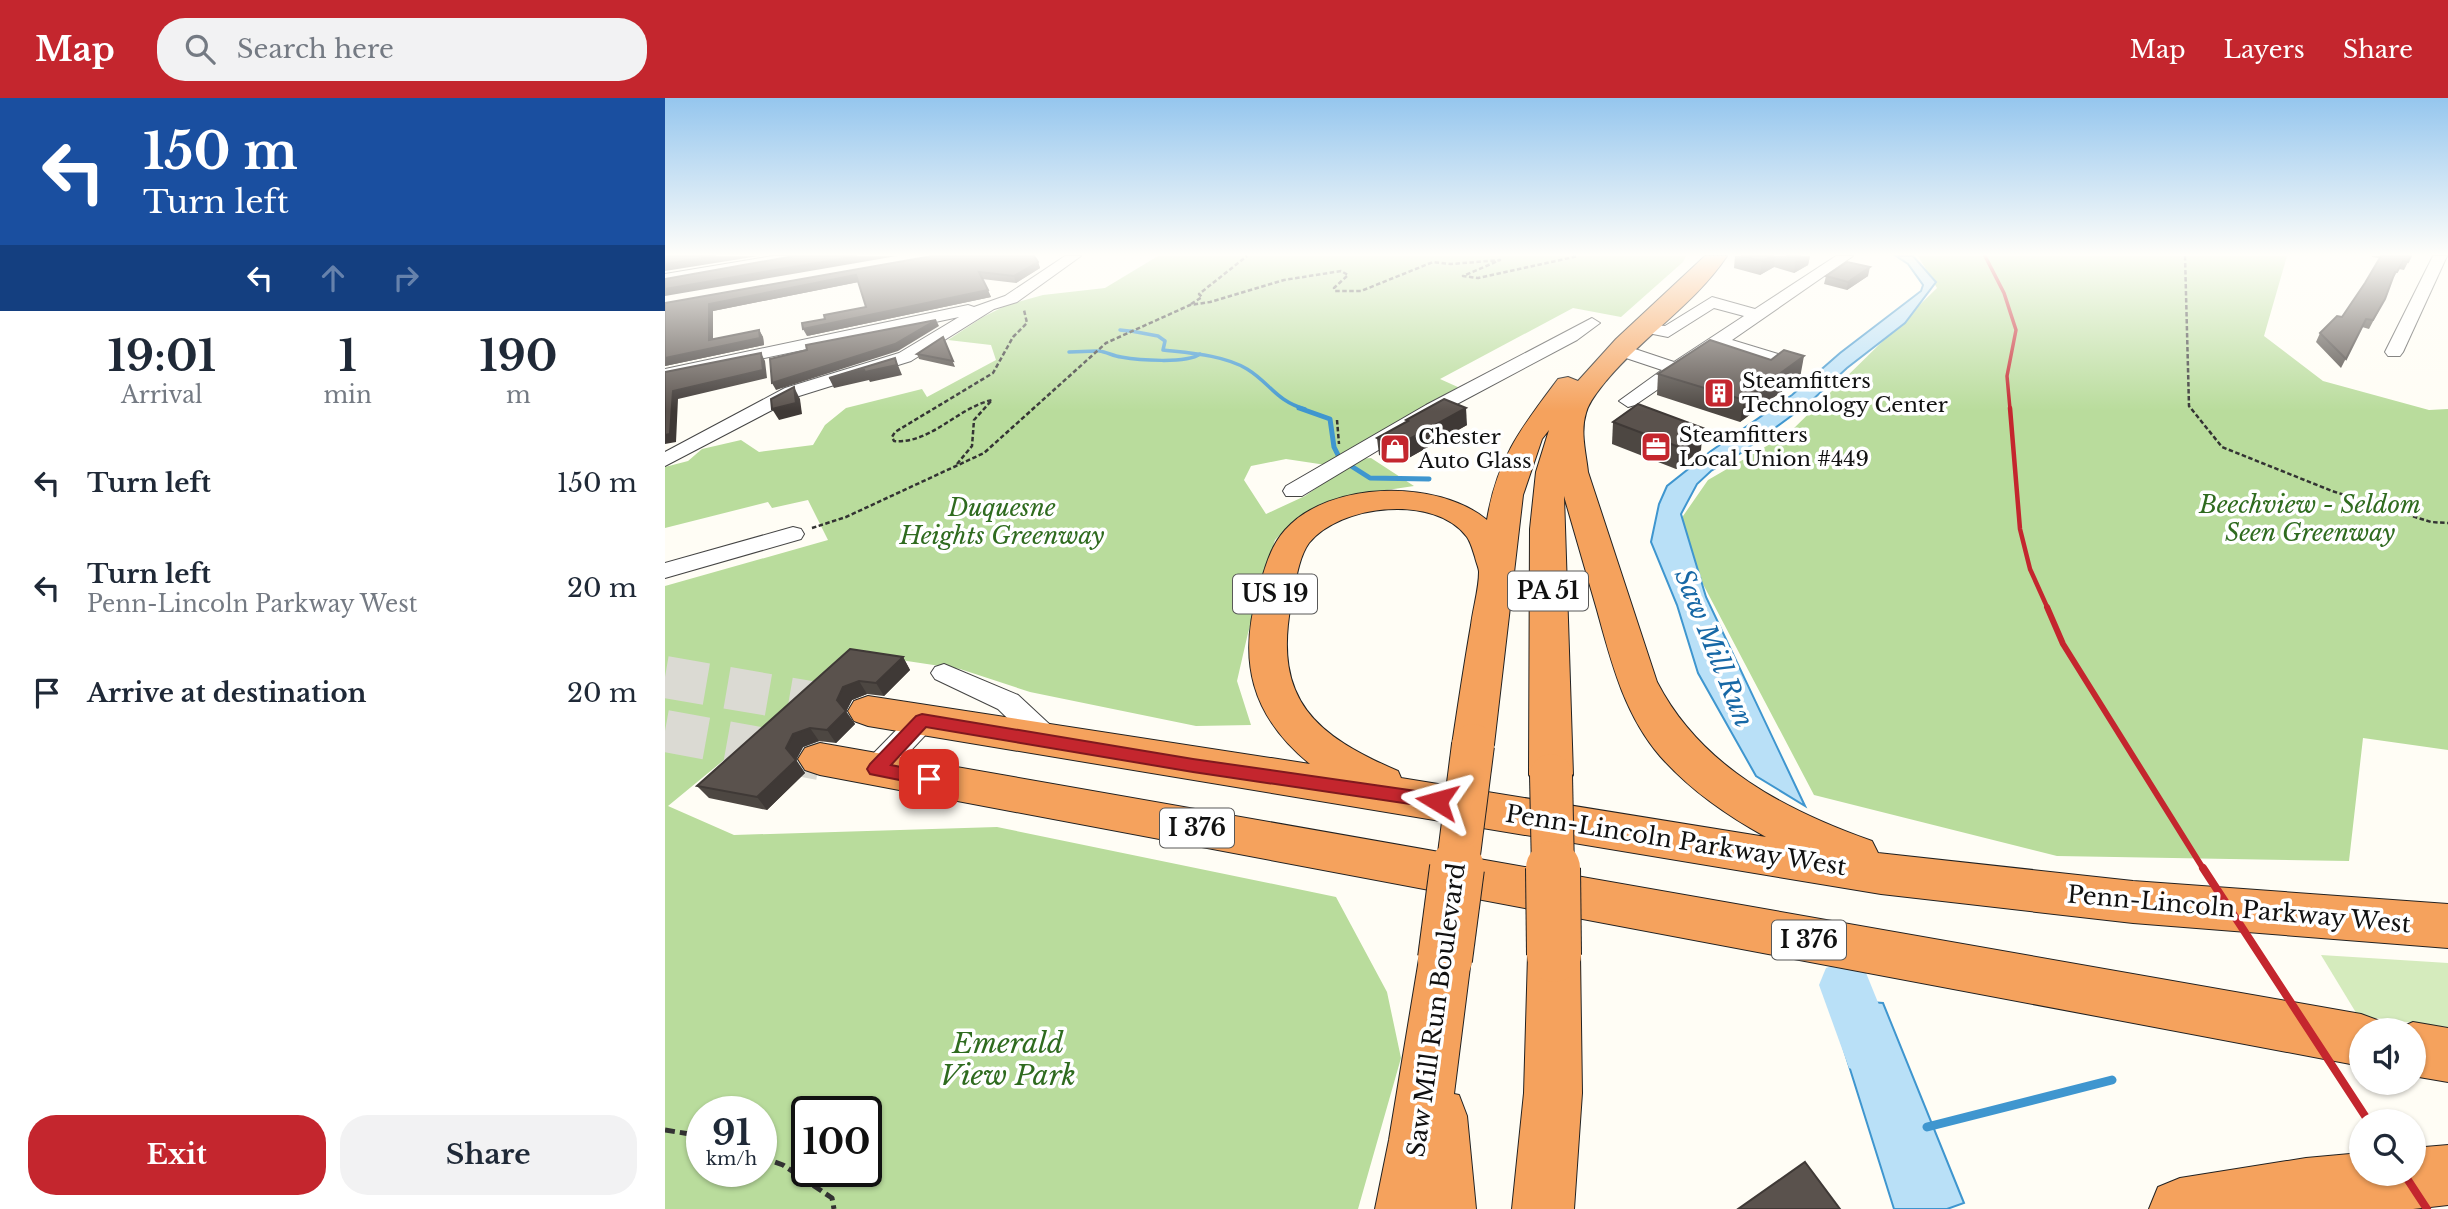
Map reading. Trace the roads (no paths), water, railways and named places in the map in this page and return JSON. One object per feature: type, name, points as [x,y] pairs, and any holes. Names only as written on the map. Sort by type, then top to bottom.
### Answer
[{"type":"highway","name":"Saw Mill Run Boulevard","points":[[1406,1209],[1433,1048],[1496,569],[1510,485],[1520,456],[1538,422],[1584,367],[1648,308]]},
{"type":"highway","points":[[1665,308],[1620,350],[1593,381],[1572,410],[1569,439],[1573,472],[1645,701],[1658,722],[1688,757],[1717,783],[1771,818],[1843,850],[1941,882]]},
{"type":"highway","name":"PA 51","points":[[1543,1209],[1553,1094],[1554,955],[1548,491],[1557,448],[1572,410]]},
{"type":"highway","name":"US 19","points":[[1437,801],[1374,780],[1335,760],[1308,739],[1286,716],[1269,680],[1265,661],[1265,642],[1272,604],[1287,553],[1299,535],[1334,512],[1365,502],[1409,500],[1449,509],[1479,530],[1496,569]]},
{"type":"highway","name":"Penn-Lincoln Parkway West","points":[[868,712],[1051,743],[1437,801],[1721,850],[1941,882],[2251,913],[2448,926]]},
{"type":"highway","name":"I 376","points":[[820,759],[2349,1038]]},
{"type":"highway","points":[[1433,1048],[1445,1209]]},
{"type":"highway","points":[[2426,1051],[2448,1055]]},
{"type":"highway","points":[[2180,1209],[2306,1189],[2448,1175]]},
{"type":"street","points":[[665,374],[979,308]]},
{"type":"street","points":[[665,460],[792,392],[905,357],[985,308]]},
{"type":"street","points":[[1644,327],[1668,332],[1703,308]]},
{"type":"street","points":[[1732,308],[1757,315]]},
{"type":"street","points":[[1628,401],[1768,308]]},
{"type":"street","points":[[2394,352],[2415,308]]},
{"type":"street","points":[[1294,491],[1433,409],[1571,337],[1592,323]]},
{"type":"street","points":[[1571,337],[1594,342]]},
{"type":"street","points":[[1718,341],[1772,358]]},
{"type":"street","points":[[1620,350],[1677,369]]},
{"type":"street","points":[[665,571],[793,534]]},
{"type":"street","points":[[944,673],[999,696],[1051,743]]},
{"type":"street","points":[[876,769],[922,721]]},
{"type":"water","points":[[1899,308],[1916,308],[1905,323],[1847,368],[1809,403],[1741,453],[1711,471],[1697,484],[1681,514],[1706,597],[1805,806],[1756,776],[1698,673],[1677,605],[1651,542],[1659,504],[1667,486],[1711,451],[1792,395],[1840,353]]},
{"type":"water","points":[[1828,999],[1883,1003],[1964,1203],[1947,1209],[1894,1209]]},
{"type":"waterway","points":[[1120,330],[1129,331]]},
{"type":"waterway","points":[[1131,331],[1158,336],[1165,341],[1163,350],[1199,354]]},
{"type":"waterway","points":[[1069,352],[1097,351]]},
{"type":"waterway","points":[[1099,351],[1121,357],[1162,360],[1184,359],[1199,354]]},
{"type":"waterway","points":[[1199,354],[1238,364],[1255,374],[1280,397],[1305,409]]},
{"type":"waterway","points":[[1299,408],[1330,419],[1334,447],[1338,455]]},
{"type":"waterway","points":[[1348,464],[1370,478],[1429,479]]},
{"type":"waterway","name":"Saw Mill Run","points":[[1845,985],[1869,1049]]},
{"type":"waterway","points":[[1927,1127],[2112,1080]]},
{"type":"tunnel","points":[[665,677],[845,708]]},
{"type":"tunnel","points":[[665,731],[820,759]]},
{"type":"railway","points":[[2009,308],[2016,330],[2007,376],[2010,409]]},
{"type":"railway","points":[[2010,408],[2020,529],[2030,569],[2048,609]]},
{"type":"railway","points":[[2047,607],[2063,644],[2204,870]]},
{"type":"railway","points":[[2203,868],[2361,1109]]},
{"type":"railway","points":[[2412,1186],[2427,1209]]},
{"type":"place","name":"Steamfitters Technology Center","points":[[1719,393]]},
{"type":"place","name":"Steamfitters Local Union #449","points":[[1656,447]]},
{"type":"place","name":"Chester Auto Glass","points":[[1395,449]]},
{"type":"park label","name":"Beechview - Seldom Seen Greenway","points":[[2310,518]]},
{"type":"park label","name":"Duquesne Heights Greenway","points":[[1002,521]]},
{"type":"park label","name":"Emerald View Park","points":[[1008,1059]]}]
